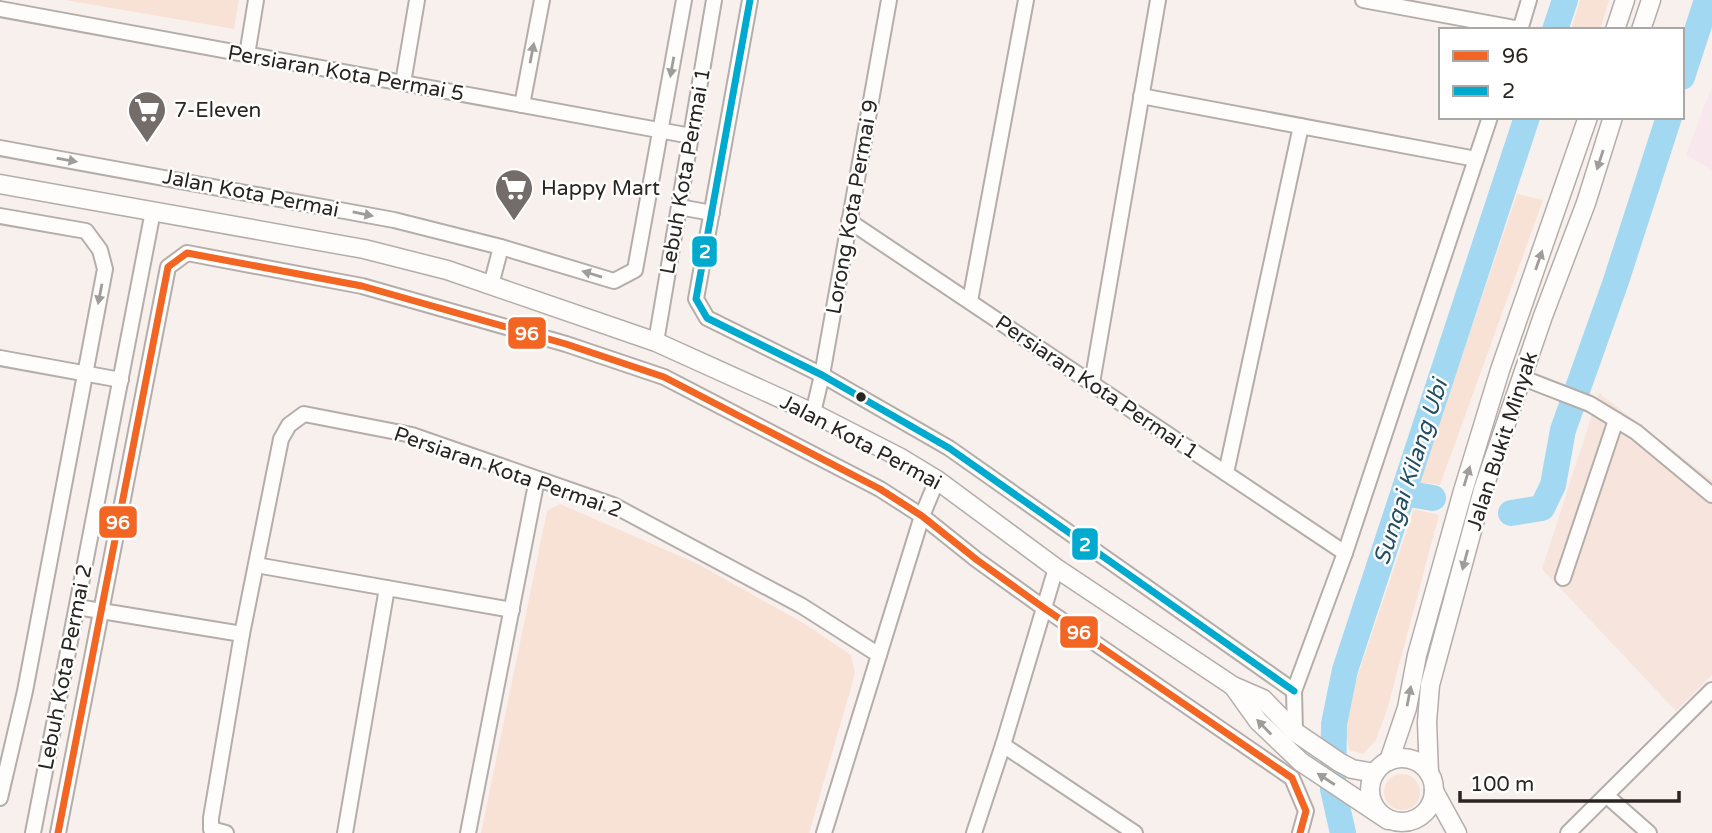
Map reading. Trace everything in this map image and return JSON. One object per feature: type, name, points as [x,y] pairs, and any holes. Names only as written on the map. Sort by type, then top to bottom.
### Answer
[{"type":"main road","points":[[1616,28],[1625,0]]},
{"type":"main road","points":[[1642,28],[1651,0]]},
{"type":"main road","name":"Jalan Bukit Minyak","points":[[1382,767],[1407,708],[1417,655],[1466,479],[1500,370],[1587,119]]},
{"type":"main road","name":"Jalan Bukit Minyak","points":[[1429,773],[1427,722],[1430,685],[1483,490],[1613,119]]},
{"type":"main road","name":"Jalan Kota Permai","points":[[0,184],[364,249],[447,270],[656,342],[813,413],[899,457],[937,480],[1056,568],[1233,686],[1263,699],[1302,737],[1352,769],[1382,767]]},
{"type":"main road","name":"Jalan Kota Permai","points":[[1233,686],[1258,721],[1301,762],[1397,825]]},
{"type":"main road","points":[[1434,791],[1432,801],[1422,815],[1397,825],[1373,804],[1370,788],[1382,767],[1399,758],[1419,763],[1429,773],[1434,791],[1457,833]]},
{"type":"street","points":[[247,55],[256,0]]},
{"type":"street","points":[[403,83],[418,0]]},
{"type":"street","points":[[522,105],[542,0]]},
{"type":"street","name":"Lebuh Kota Permai 1","points":[[635,270],[684,0]]},
{"type":"street","name":"Lebuh Kota Permai 1","points":[[656,342],[714,0]]},
{"type":"street","name":"Lebuh Kota Permai 1","points":[[750,0],[696,299],[707,318],[821,375]]},
{"type":"street","name":"Lorong Kota Permai 9","points":[[813,413],[889,0]]},
{"type":"street","points":[[970,302],[1026,0]]},
{"type":"street","points":[[1091,383],[1158,0]]},
{"type":"street","points":[[1363,0],[1515,28]]},
{"type":"street","points":[[1520,28],[1530,0]]},
{"type":"street","name":"Persiaran Kota Permai 5","points":[[0,9],[691,136]]},
{"type":"street","points":[[1141,96],[1476,159]]},
{"type":"street","points":[[1302,737],[1294,691],[1345,553],[1489,119]]},
{"type":"street","points":[[1226,473],[1301,126]]},
{"type":"street","name":"Jalan Kota Permai","points":[[0,148],[394,220],[548,260],[614,281],[635,270]]},
{"type":"street","points":[[679,207],[712,213]]},
{"type":"street","name":"Lebuh Kota Permai 2","points":[[33,833],[153,211]]},
{"type":"street","name":"Lebuh Kota Permai 2","points":[[0,216],[86,231],[100,250],[105,269],[24,691],[0,798]]},
{"type":"street","name":"Persiaran Kota Permai 1","points":[[849,221],[1345,553]]},
{"type":"street","points":[[491,285],[501,247]]},
{"type":"street","points":[[58,833],[168,267],[187,253],[362,286],[566,344],[664,377],[880,489],[922,516],[1044,608],[1292,778],[1306,811],[1300,833]]},
{"type":"street","points":[[0,359],[121,380]]},
{"type":"street","points":[[821,375],[948,448],[1294,691]]},
{"type":"street","points":[[1523,379],[1590,404],[1636,432],[1712,495]]},
{"type":"street","name":"Persiaran Kota Permai 2","points":[[256,565],[281,439],[289,425],[304,414],[412,435],[613,505],[802,606],[879,655]]},
{"type":"street","points":[[1563,578],[1616,420]]},
{"type":"street","points":[[468,833],[537,480]]},
{"type":"street","points":[[824,833],[922,516],[937,480]]},
{"type":"street","points":[[226,833],[212,829],[211,818],[256,565],[512,610]]},
{"type":"street","points":[[974,833],[1056,568]]},
{"type":"street","points":[[345,833],[387,588]]},
{"type":"street","points":[[77,607],[242,634]]},
{"type":"street","points":[[1567,833],[1712,690]]},
{"type":"street","points":[[1003,745],[1135,833]]},
{"type":"street","points":[[1607,796],[1648,833]]},
{"type":"shaded area","points":[[65,0],[239,0],[234,29]]},
{"type":"shaded area","points":[[1580,0],[1609,0],[1601,28],[1572,28]]},
{"type":"shaded area","points":[[1712,86],[1712,170],[1686,155]]},
{"type":"shaded area","points":[[1517,194],[1543,200],[1440,485],[1419,482]]},
{"type":"shaded area","points":[[1599,393],[1712,480],[1712,675],[1676,711],[1542,569]]},
{"type":"shaded area","points":[[560,504],[696,563],[805,624],[851,655],[855,674],[809,833],[481,833],[547,511]]},
{"type":"shaded area","points":[[1414,509],[1439,515],[1387,710],[1376,740],[1363,754],[1349,750],[1343,719]]},
{"type":"shaded area","points":[[1402,774],[1415,779],[1420,792],[1415,805],[1402,810],[1389,805],[1384,792],[1389,779]]},
{"type":"waterway","name":"Sungai Kilang Ubi","points":[[1556,28],[1565,0]]},
{"type":"waterway","points":[[1684,71],[1707,0]]},
{"type":"waterway","name":"Sungai Kilang Ubi","points":[[1343,833],[1333,789],[1334,724],[1345,670],[1526,119]]},
{"type":"waterway","points":[[1511,513],[1542,508],[1553,485],[1563,430],[1615,284],[1668,119]]},
{"type":"waterway","points":[[1404,493],[1433,498]]},
{"type":"transit line","name":"2","points":[[750,0],[696,299],[707,318],[822,375],[949,448],[1294,691]]},
{"type":"transit line","name":"96","points":[[58,833],[168,267],[187,253],[362,286],[566,344],[664,377],[880,489],[922,516],[1044,608],[1292,778],[1306,811],[1300,833]]},
{"type":"place","name":"7-Eleven","points":[[147,144]]},
{"type":"place","name":"Happy Mart","points":[[514,222]]}]
